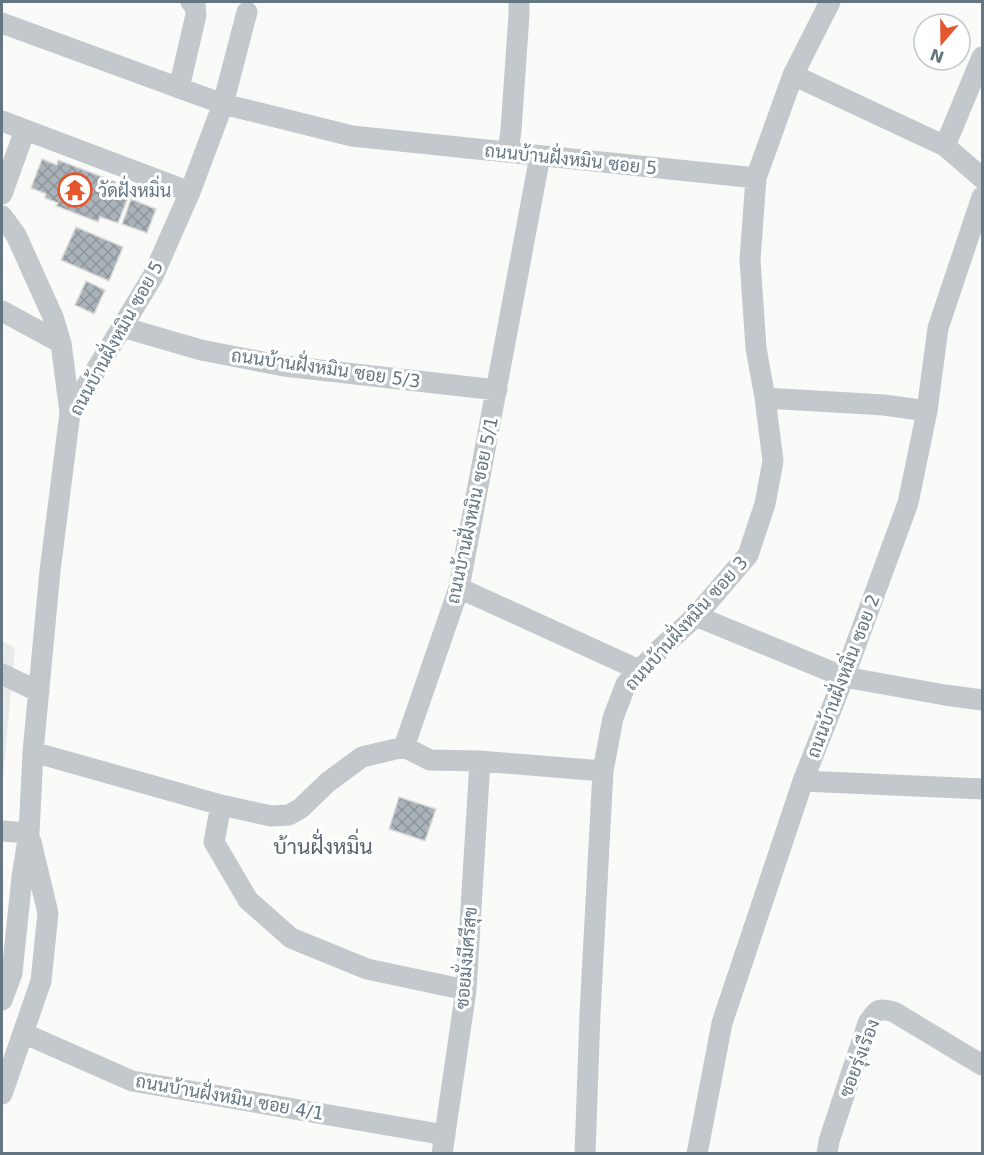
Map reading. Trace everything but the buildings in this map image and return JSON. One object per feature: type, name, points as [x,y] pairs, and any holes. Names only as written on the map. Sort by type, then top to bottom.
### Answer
[{"type":"street","points":[[179,88],[196,15],[195,5],[191,2]]},
{"type":"street","points":[[508,152],[512,130],[519,2]]},
{"type":"street","name":"ถนนบ้านฝั่งหมิน ซอย 3","points":[[585,1154],[603,771],[613,718],[627,684],[660,648],[696,616],[748,555],[765,504],[773,461],[756,348],[750,260],[756,178],[793,75],[830,2]]},
{"type":"street","points":[[2,23],[223,104],[247,12]]},
{"type":"street","points":[[945,146],[982,57]]},
{"type":"street","points":[[793,75],[945,146],[982,178]]},
{"type":"street","name":"ถนนบ้านฝั่งหมิน ซอย 5","points":[[2,1000],[12,973],[29,833],[33,752],[50,571],[70,413],[153,276],[190,192],[223,104],[352,136],[756,178]]},
{"type":"street","points":[[2,121],[190,192]]},
{"type":"street","points":[[2,194],[25,130]]},
{"type":"street","name":"ถนนบ้านฝั่งหมิน ซอย 5/1","points":[[404,747],[459,588],[540,156]]},
{"type":"street","name":"ถนนบ้านฝั่งหมิ่น ซอย 2","points":[[697,1154],[722,1023],[803,781],[908,503],[927,411],[938,327],[982,197]]},
{"type":"street","points":[[2,216],[16,235],[53,317],[61,343],[70,413]]},
{"type":"street","points":[[2,312],[61,343]]},
{"type":"street","name":"ถนนบ้านฝั่งหมิน ซอย 5/3","points":[[122,327],[201,350],[284,366],[497,390]]},
{"type":"street","points":[[765,398],[884,405],[927,411]]},
{"type":"street","points":[[459,588],[639,670]]},
{"type":"street","points":[[696,616],[844,677],[982,700]]},
{"type":"street","points":[[2,674],[39,692]]},
{"type":"street","points":[[33,752],[221,805],[271,816],[289,815],[301,808],[328,782],[362,757],[404,747],[430,760],[480,761],[603,771]]},
{"type":"street","name":"ซอยมั่งมีศรีสุข","points":[[443,1144],[466,990],[480,761]]},
{"type":"street","points":[[803,781],[982,789]]},
{"type":"street","points":[[221,805],[214,842],[248,900],[291,938],[367,969],[466,990]]},
{"type":"street","points":[[2,831],[29,833]]},
{"type":"street","name":"ถนนบ้านฝั่งหมิน ซอย 5","points":[[2,1094],[41,981],[48,913],[29,833]]},
{"type":"street","name":"ซอยรุ่งเรือง","points":[[827,1154],[829,1141],[868,1023],[874,1013],[880,1009],[894,1012],[982,1065]]},
{"type":"street","name":"ถนนบ้านฝั่งหมิน ซอย 4/1","points":[[23,1033],[132,1081],[443,1144]]},
{"type":"shaded area","points":[[2,641],[15,648],[2,789]]},
{"type":"place","name":"วัดฝั่งหมิ่น","points":[[75,190]]},
{"type":"district","name":"บ้านฝั่งหมิ่น","points":[[323,847]]}]
